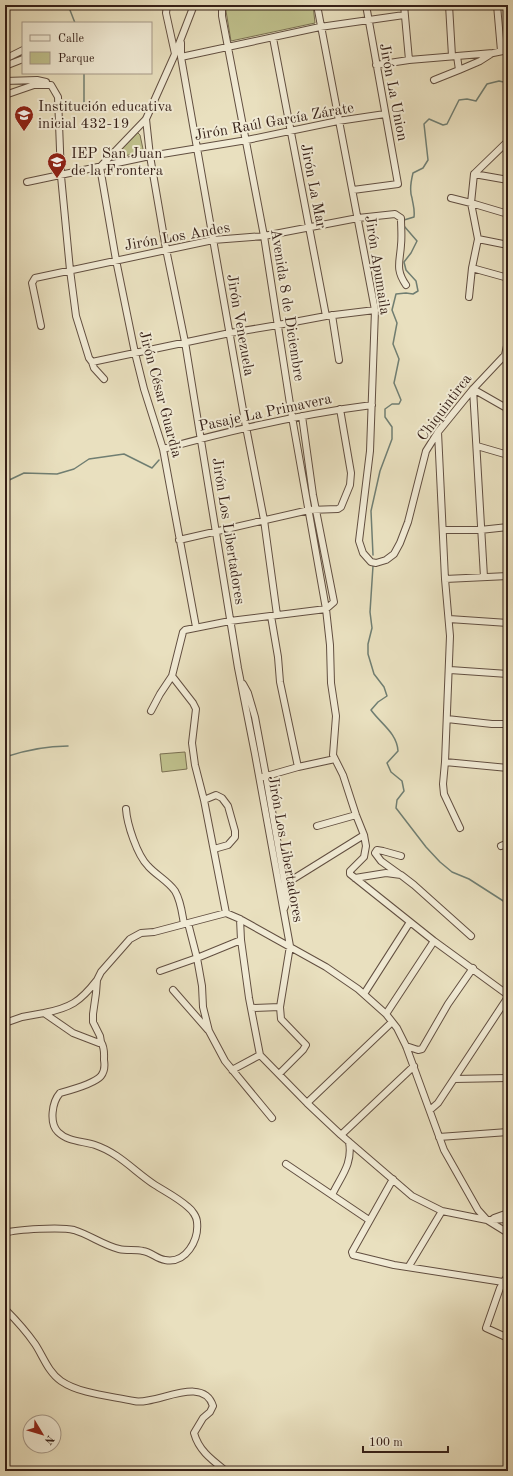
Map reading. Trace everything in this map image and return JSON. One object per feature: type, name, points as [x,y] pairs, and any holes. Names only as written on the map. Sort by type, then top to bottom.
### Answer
[{"type":"street","name":"Jirón Venezuela","points":[[167,5],[166,13],[178,56],[196,148],[264,520],[280,682],[298,767]]},
{"type":"street","points":[[100,167],[146,119],[178,56],[181,39],[194,5]]},
{"type":"street","name":"Avenida 8 de Diciembre","points":[[222,5],[222,16],[247,140],[264,236],[292,418],[326,609],[330,645],[331,683],[336,716],[333,756],[335,759]]},
{"type":"street","name":"Jirón Apumaila","points":[[317,5],[375,310],[369,459],[359,541],[363,553],[371,562],[376,563],[386,560]]},
{"type":"street","name":"Jirón La Union","points":[[352,190],[398,184],[367,20],[366,5]]},
{"type":"street","points":[[404,5],[409,60]]},
{"type":"street","points":[[449,5],[455,56],[459,70]]},
{"type":"street","points":[[497,5],[501,51]]},
{"type":"street","points":[[178,56],[273,38],[320,27],[404,15]]},
{"type":"street","name":"Jirón La Mar","points":[[273,38],[290,131],[339,360]]},
{"type":"street","points":[[5,59],[22,50]]},
{"type":"street","points":[[376,65],[409,60],[493,53],[508,50]]},
{"type":"street","points":[[434,80],[480,61],[493,53]]},
{"type":"street","points":[[5,66],[22,59]]},
{"type":"street","points":[[5,81],[37,80],[51,85],[58,97],[62,176],[70,270],[76,316],[90,360],[94,368],[104,379]]},
{"type":"street","points":[[5,95],[34,85],[51,85]]},
{"type":"street","name":"Jirón Raúl García Zárate","points":[[27,182],[62,176],[150,156],[247,140],[338,121],[385,114]]},
{"type":"street","name":"Jirón Los Libertadores","points":[[146,119],[150,156],[166,250],[185,342],[230,621],[282,886],[283,911],[290,946]]},
{"type":"street","points":[[469,297],[472,268],[478,239],[471,203],[474,174],[508,141]]},
{"type":"street","name":"Jirón César Guardia","points":[[100,167],[116,260],[135,353],[144,390],[163,449],[173,495],[179,540],[196,627]]},
{"type":"street","points":[[474,174],[508,180]]},
{"type":"street","points":[[451,198],[508,214]]},
{"type":"street","name":"Jirón Los Andes","points":[[41,326],[32,283],[34,278],[213,240],[264,236],[358,218],[395,214],[401,218],[402,230],[398,268],[406,285]]},
{"type":"street","points":[[478,239],[508,245]]},
{"type":"street","points":[[472,268],[508,278]]},
{"type":"street","points":[[90,360],[135,353],[230,333],[278,326],[329,315],[375,310]]},
{"type":"street","name":"Chiquintirca","points":[[386,560],[394,554],[400,544],[408,522],[426,451],[438,432],[472,390],[505,355],[508,342]]},
{"type":"street","points":[[472,390],[508,409]]},
{"type":"street","points":[[472,390],[477,446],[480,530],[484,577]]},
{"type":"street","name":"Pasaje La Primavera","points":[[163,449],[246,427],[340,409],[372,405]]},
{"type":"street","points":[[179,540],[309,510],[338,509],[341,507],[350,485],[351,473],[340,409]]},
{"type":"street","points":[[150,711],[172,676],[183,632],[186,629],[230,621],[326,609],[333,604],[334,600],[313,494],[302,416]]},
{"type":"street","points":[[438,432],[445,579],[449,619],[450,670],[447,698],[443,784],[444,794],[460,828]]},
{"type":"street","points":[[477,446],[508,455]]},
{"type":"street","points":[[443,530],[480,530],[508,527]]},
{"type":"street","points":[[445,579],[508,576]]},
{"type":"street","points":[[449,619],[508,623]]},
{"type":"street","points":[[450,670],[508,674]]},
{"type":"street","points":[[172,676],[195,706],[196,712],[192,743],[195,765],[204,800],[226,914]]},
{"type":"street","points":[[240,677],[248,693],[255,717],[266,776],[282,886],[364,835]]},
{"type":"street","points":[[447,719],[492,724],[508,724]]},
{"type":"street","points":[[260,778],[298,767],[335,759],[343,775],[364,835],[366,846],[364,857],[350,871],[352,876],[434,941],[473,968],[508,996],[438,1103],[430,1110]]},
{"type":"street","points":[[445,762],[508,768]]},
{"type":"street","points":[[204,800],[216,796],[222,798],[228,806],[235,831],[234,837],[228,845],[214,849]]},
{"type":"street","points":[[126,809],[127,822],[141,855],[148,866],[175,891],[197,958],[202,986],[203,1007],[209,1031]]},
{"type":"street","points":[[318,826],[356,815]]},
{"type":"street","points":[[501,846],[508,842]]},
{"type":"street","points":[[401,856],[383,850],[377,850],[375,853],[381,861],[414,885],[471,936]]},
{"type":"street","points":[[355,878],[386,873],[401,875]]},
{"type":"street","points":[[5,1023],[22,1017],[56,1010],[78,1001],[86,994],[97,980],[101,972],[130,939],[141,933],[154,932],[226,914],[240,919],[326,967],[364,994],[386,1014],[397,1028],[406,1046],[444,1150],[472,1201],[487,1220],[508,1233]]},
{"type":"street","points":[[240,919],[241,940],[250,1008],[260,1055],[341,1135],[412,1196],[442,1212],[487,1220],[508,1219]]},
{"type":"street","points":[[364,994],[410,922]]},
{"type":"street","points":[[160,971],[241,940]]},
{"type":"street","points":[[386,1014],[434,941]]},
{"type":"street","points":[[279,1074],[303,1050],[306,1045],[281,1019],[280,1007],[290,946]]},
{"type":"street","points":[[406,1046],[418,1050],[422,1049],[448,1004],[473,968]]},
{"type":"street","points":[[5,1233],[30,1229],[73,1230],[117,1248],[128,1251],[145,1251],[158,1258],[166,1260],[185,1256],[191,1247],[197,1229],[197,1220],[189,1208],[154,1185],[114,1154],[95,1144],[69,1139],[59,1133],[53,1123],[54,1101],[58,1095],[93,1081],[100,1076],[105,1066],[104,1050],[100,1036],[93,1022],[97,980]]},
{"type":"street","points":[[173,990],[209,1031],[225,1061],[272,1118]]},
{"type":"street","points":[[250,1008],[280,1007]]},
{"type":"street","points":[[44,1013],[73,1033],[101,1042]]},
{"type":"street","points":[[307,1103],[392,1022]]},
{"type":"street","points":[[232,1070],[260,1055]]},
{"type":"street","points":[[341,1135],[414,1066]]},
{"type":"street","points":[[454,1079],[508,1078]]},
{"type":"street","points":[[439,1137],[508,1132]]},
{"type":"street","points":[[332,1195],[347,1168],[350,1159],[351,1152],[349,1142]]},
{"type":"street","points":[[286,1164],[369,1220]]},
{"type":"street","points":[[393,1179],[352,1252],[353,1255],[394,1265],[409,1266],[503,1282]]},
{"type":"street","points":[[409,1266],[442,1212]]},
{"type":"street","points":[[487,1220],[508,1213]]},
{"type":"street","points":[[508,1275],[503,1282],[486,1328],[508,1338]]},
{"type":"street","points":[[5,1309],[26,1331],[49,1369],[61,1381],[77,1389],[140,1403],[193,1391],[204,1394],[211,1400],[214,1406],[203,1418],[194,1433],[196,1442],[208,1456],[226,1471]]},
{"type":"green space","points":[[226,5],[313,5],[315,23],[231,41]]},
{"type":"green space","points":[[137,132],[140,135],[143,149],[141,152],[116,158],[114,155]]},
{"type":"green space","points":[[185,752],[187,769],[162,772],[160,754]]},
{"type":"waterway","points":[[68,5],[75,22]]},
{"type":"waterway","points":[[84,74],[84,105]]},
{"type":"waterway","points":[[373,555],[371,511],[380,471],[392,439],[392,427],[385,417],[385,409],[392,404],[399,404],[401,400],[394,383],[399,359],[393,344],[397,323],[392,310],[396,294],[413,294],[418,291],[416,281],[406,270],[404,262],[411,253],[417,241],[404,226],[404,220],[414,217],[410,189],[413,173],[423,168],[428,160],[424,124],[429,119],[443,125],[447,124],[459,100],[467,99],[476,101],[487,84],[499,81],[508,83]]},
{"type":"waterway","points":[[5,482],[24,473],[57,474],[74,469],[89,459],[124,454],[152,468],[159,460]]},
{"type":"waterway","points":[[373,566],[370,612],[372,628],[368,644],[368,654],[374,674],[384,687],[387,696],[378,702],[371,710],[392,734],[397,745],[398,751],[387,763],[391,772],[402,781],[404,791],[397,800],[396,808],[426,847],[440,862],[452,872],[469,879],[508,904]]},
{"type":"waterway","points":[[5,757],[36,749],[68,746]]},
{"type":"place","name":"Institución educativa inicial 432-19","points":[[24,132]]},
{"type":"place","name":"IEP San Juan de la Frontera","points":[[57,179]]}]
